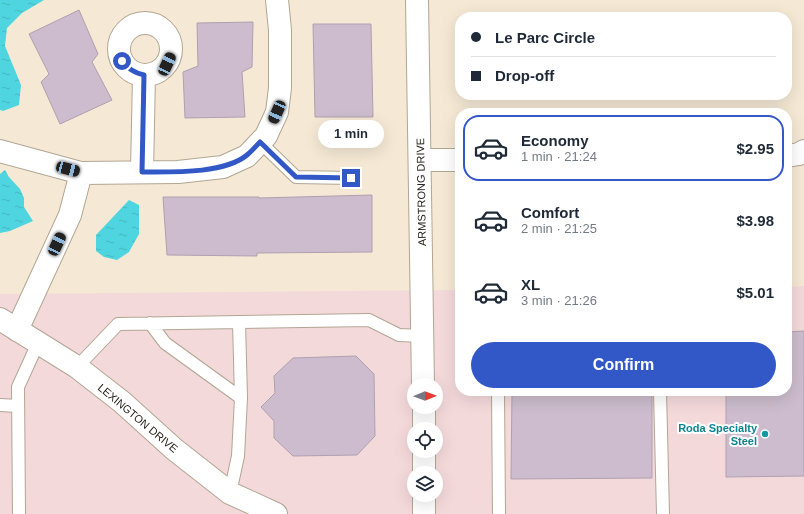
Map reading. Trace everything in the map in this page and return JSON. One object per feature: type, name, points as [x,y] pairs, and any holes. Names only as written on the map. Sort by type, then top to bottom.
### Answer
[{"type":"street","points":[[0,151],[81,173],[178,172],[224,167],[247,156],[266,136],[277,112],[280,88],[280,30],[277,0]]},
{"type":"street","name":"ARMSTRONG DRIVE","points":[[417,0],[421,160],[423,378]]},
{"type":"street","points":[[142,172],[144,75]]},
{"type":"street","points":[[792,155],[804,152]]},
{"type":"street","points":[[421,160],[455,160]]},
{"type":"street","points":[[8,325],[70,215],[81,173]]},
{"type":"street","name":"LEXINGTON DRIVE","points":[[8,325],[77,367],[122,402],[174,449],[230,493],[269,512]]},
{"type":"street","points":[[424,502],[424,514]]},
{"type":"lane","points":[[260,142],[296,177],[351,178]]},
{"type":"lane","points":[[77,367],[118,324],[369,320],[399,335],[423,336]]},
{"type":"lane","points":[[230,493],[238,456],[241,398],[239,322]]},
{"type":"lane","points":[[150,323],[165,343],[241,398]]},
{"type":"lane","points":[[19,514],[18,387],[38,343]]},
{"type":"lane","points":[[498,396],[499,514]]},
{"type":"lane","points":[[660,396],[663,514]]},
{"type":"lane","points":[[0,405],[18,406]]},
{"type":"shaded area","points":[[804,286],[804,514],[0,514],[0,294],[455,290],[455,396],[792,396],[792,287]]},
{"type":"water","points":[[0,0],[44,0],[22,13],[7,28],[5,46],[21,85],[19,105],[3,111],[0,110]]},
{"type":"water","points":[[5,170],[20,189],[24,198],[24,207],[33,221],[10,231],[0,233],[0,174]]},
{"type":"water","points":[[129,200],[139,205],[139,234],[129,252],[117,260],[104,257],[96,251],[96,235]]},
{"type":"building","points":[[79,10],[98,54],[92,62],[112,100],[60,124],[41,82],[49,74],[29,34]]},
{"type":"building","points":[[253,22],[252,67],[242,72],[245,117],[185,118],[183,72],[198,66],[197,23]]},
{"type":"building","points":[[313,24],[371,24],[373,117],[315,117]]},
{"type":"building","points":[[372,195],[372,252],[257,253],[257,256],[167,255],[163,197],[259,198]]},
{"type":"building","name":"Roda Specialty Steel","points":[[804,331],[804,476],[726,477],[726,396],[792,396],[792,332]]},
{"type":"building","points":[[356,356],[374,374],[375,436],[357,455],[293,456],[274,438],[274,421],[261,407],[275,393],[274,376],[293,358]]},
{"type":"building","points":[[512,396],[652,396],[652,478],[511,479]]},
{"type":"place","name":"Roda Specialty Steel","points":[[765,434]]},
{"type":"route","points":[[122,61],[135,73],[144,75],[142,172],[178,172],[224,167],[247,156],[260,142],[296,177],[351,178]]}]
